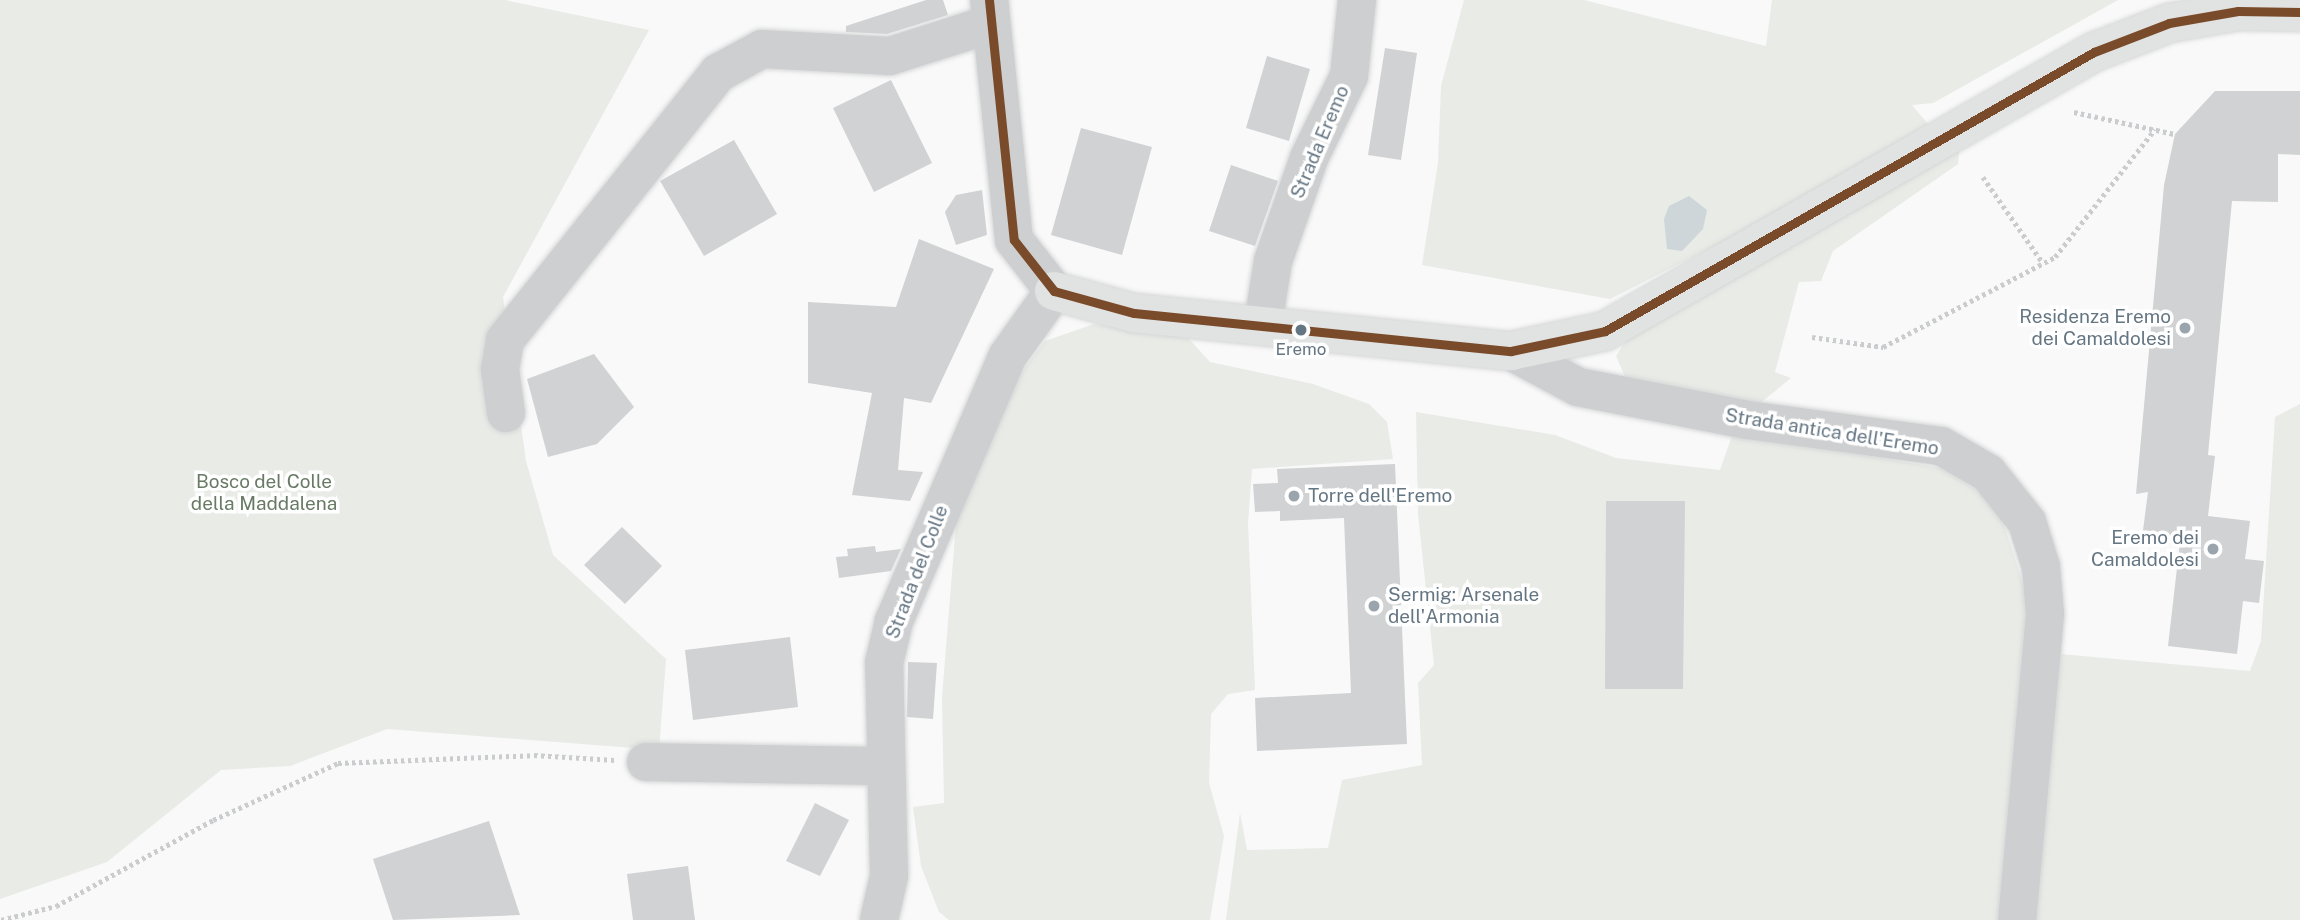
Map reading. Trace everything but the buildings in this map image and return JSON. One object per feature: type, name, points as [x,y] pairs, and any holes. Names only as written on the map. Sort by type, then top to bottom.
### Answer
[{"type":"main road","points":[[1054,291],[1134,313],[1511,351],[1605,331],[2094,52],[2169,23],[2238,11],[2300,12]]},
{"type":"street","name":"Strada Eremo","points":[[1263,324],[1273,261],[1309,158],[1349,76],[1357,0]]},
{"type":"street","points":[[506,412],[500,369],[505,340],[719,73],[762,49],[890,56],[990,12],[1014,240],[1054,291]]},
{"type":"street","name":"Strada del Colle","points":[[883,919],[890,876],[884,663],[894,621],[1007,357],[1054,291]]},
{"type":"street","name":"Strada antica dell'Eremo","points":[[1511,351],[1578,387],[1748,420],[1941,446],[1987,473],[2027,522],[2041,567],[2045,614],[2017,920]]},
{"type":"street","points":[[646,762],[886,766]]},
{"type":"path","points":[[2074,112],[2175,134]]},
{"type":"path","points":[[1812,337],[1883,346],[2055,257],[2154,129]]},
{"type":"path","points":[[1983,177],[2043,263]]},
{"type":"path","points":[[1,920],[56,906],[213,820],[338,763],[534,755],[646,762]]},
{"type":"green space","name":"Bosco del Colle della Maddalena","points":[[0,0],[505,0],[649,30],[503,297],[526,461],[553,555],[666,659],[659,750],[387,729],[290,766],[221,770],[107,862],[0,899]]},
{"type":"green space","points":[[1464,0],[1584,0],[1766,46],[1772,0],[2118,0],[1933,103],[1912,105],[1928,124],[1764,221],[1610,299],[1422,265],[1438,163],[1441,86]]},
{"type":"green space","points":[[1960,146],[1958,164],[1833,251],[1821,281],[1799,282],[1775,372],[1791,378],[1753,409],[1630,388],[1616,356],[1634,327]]},
{"type":"green space","points":[[1094,324],[1188,338],[1210,362],[1313,384],[1369,404],[1387,422],[1393,459],[1252,469],[1248,523],[1255,690],[1228,694],[1211,714],[1209,783],[1224,836],[1210,920],[949,920],[939,912],[921,866],[913,807],[944,803],[942,697],[957,511],[1000,401],[1045,341]]},
{"type":"green space","points":[[2300,404],[2300,920],[1226,920],[1240,813],[1247,850],[1328,848],[1342,780],[1422,765],[1418,683],[1434,665],[1418,514],[1416,412],[1555,435],[1616,458],[1720,470],[1733,433],[1940,468],[1997,502],[2026,593],[2027,651],[2250,671],[2261,641],[2275,417]]},
{"type":"shaded area","points":[[1689,196],[1707,210],[1703,229],[1682,251],[1667,249],[1664,219],[1669,206]]},
{"type":"transit line","points":[[989,0],[1014,240],[1054,291],[1134,313],[1511,351],[1605,331],[2094,52],[2169,23],[2238,11],[2300,12]]},
{"type":"place","name":"Residenza Eremo dei Camaldolesi","points":[[2185,328]]},
{"type":"place","name":"Eremo","points":[[1301,330]]},
{"type":"place","name":"Torre dell'Eremo","points":[[1294,496]]},
{"type":"place","name":"Eremo dei Camaldolesi","points":[[2213,549]]},
{"type":"place","name":"Sermig: Arsenale dell'Armonia","points":[[1374,606]]}]
